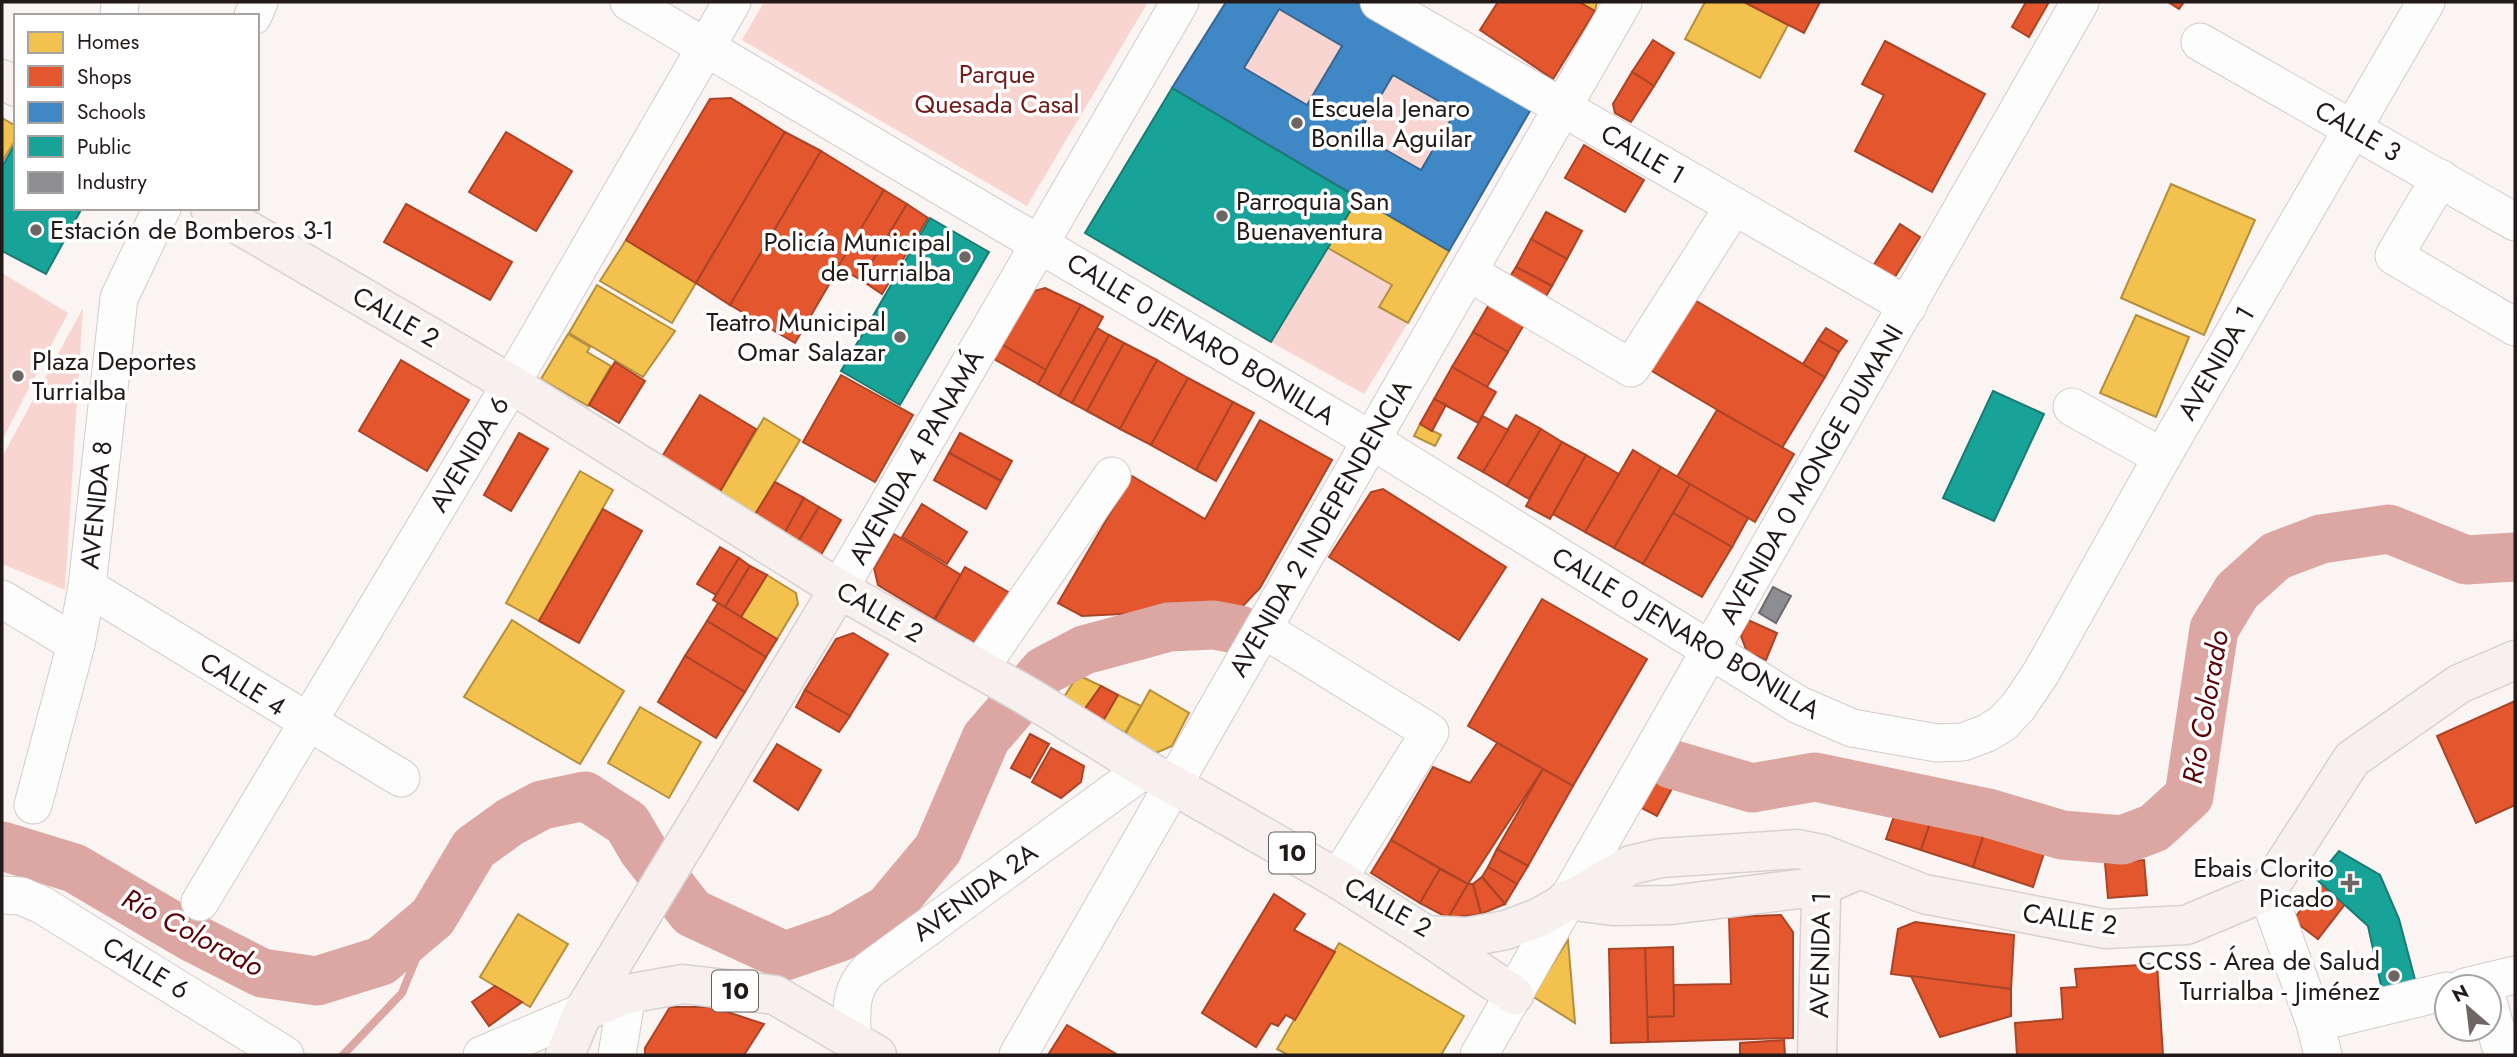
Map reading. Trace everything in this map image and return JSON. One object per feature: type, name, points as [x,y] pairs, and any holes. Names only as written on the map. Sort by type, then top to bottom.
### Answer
[{"type":"main road","name":"CALLE 2","points":[[213,210],[511,384],[839,589],[1030,696],[1159,777],[1338,879],[1426,935],[1468,937],[1506,930],[1538,918],[1631,865],[1661,859],[1798,849],[1822,870]]},
{"type":"main road","name":"AVENIDA 4 PANAMÁ","points":[[565,1055],[583,1012],[839,589]]},
{"type":"main road","points":[[2267,891],[2352,759],[2459,684],[2515,660]]},
{"type":"main road","name":"CALLE 2","points":[[1566,900],[1613,906],[1671,905],[1822,870],[1860,869],[1924,894],[2106,929],[2186,925],[2267,891]]},
{"type":"main road","name":"AVENIDA 1","points":[[1817,1055],[1822,870]]},
{"type":"main road","points":[[1426,935],[1514,995]]},
{"type":"main road","name":"10","points":[[583,1012],[627,994],[683,984],[775,995],[864,1048]]},
{"type":"street","name":"CALLE 0 JENARO BONILLA","points":[[629,2],[1371,440],[1799,705],[1852,728],[1937,743],[1963,742],[2003,723]]},
{"type":"street","name":"AVENIDA 6","points":[[200,902],[511,384],[732,2]]},
{"type":"street","name":"AVENIDA 4 PANAMÁ","points":[[839,589],[1180,2]]},
{"type":"street","name":"CALLE 1","points":[[1379,2],[1908,306]]},
{"type":"street","name":"AVENIDA 2 INDEPENDENCIA","points":[[1018,1055],[1159,777],[1263,629],[1623,2]]},
{"type":"street","name":"AVENIDA 0 MONGE DUMANI","points":[[1479,1055],[2080,2]]},
{"type":"street","name":"AVENIDA 1","points":[[2003,723],[2041,673],[2162,457],[2426,2]]},
{"type":"street","name":"CALLE 3","points":[[2200,41],[2515,222]]},
{"type":"street","points":[[2440,178],[2394,256],[2515,327]]},
{"type":"street","points":[[1468,272],[1631,368],[1734,206]]},
{"type":"street","name":"AVENIDA 8","points":[[33,806],[76,644],[87,587],[119,298],[161,210]]},
{"type":"street","points":[[2072,407],[2162,457]]},
{"type":"street","points":[[985,671],[1112,476]]},
{"type":"street","name":"CALLE 4","points":[[87,587],[401,778]]},
{"type":"street","points":[[2,599],[76,644]]},
{"type":"street","points":[[1263,629],[1430,732],[1338,879]]},
{"type":"street","name":"AVENIDA 2A","points":[[864,1048],[852,994],[857,981],[869,970],[1159,777]]},
{"type":"street","points":[[1610,876],[1619,811]]},
{"type":"street","points":[[2267,891],[2319,1039],[2433,996]]},
{"type":"street","name":"CALLE 6","points":[[2,895],[21,896],[42,905],[285,1055]]},
{"type":"street","points":[[617,1055],[627,994]]},
{"type":"street","points":[[482,1055],[583,1012]]},
{"type":"green space","name":"Parque Quesada Casal","points":[[764,2],[1148,2],[1027,206],[742,40]]},
{"type":"green space","points":[[1279,9],[1342,46],[1307,105],[1244,68]]},
{"type":"green space","points":[[1393,75],[1456,111],[1421,170],[1358,134]]},
{"type":"green space","points":[[1328,248],[1392,285],[1379,307],[1408,323],[1364,394],[1271,342]]},
{"type":"green space","name":"Plaza Deportes Turrialba","points":[[2,273],[68,313],[2,440]]},
{"type":"green space","points":[[83,308],[65,590],[2,564],[2,457]]},
{"type":"building: Homes","points":[[1579,2],[1597,2],[1595,11]]},
{"type":"building: Homes","points":[[1705,2],[1744,2],[1788,25],[1760,78],[1685,39]]},
{"type":"building: Homes","points":[[2,118],[14,125],[14,142],[2,162]]},
{"type":"building: Homes","points":[[2171,184],[2255,220],[2204,335],[2121,298]]},
{"type":"building: Homes","points":[[1358,198],[1449,251],[1408,323],[1379,307],[1392,285],[1328,248]]},
{"type":"building: Homes","points":[[626,240],[696,283],[672,323],[600,281]]},
{"type":"building: Homes","points":[[597,285],[675,331],[643,377],[569,333]]},
{"type":"building: Homes","points":[[2136,315],[2189,337],[2156,417],[2100,393]]},
{"type":"building: Homes","points":[[568,334],[590,347],[587,352],[611,366],[588,406],[541,379]]},
{"type":"building: Homes","points":[[764,418],[800,440],[754,516],[718,495]]},
{"type":"building: Homes","points":[[1420,424],[1441,435],[1435,446],[1414,436]]},
{"type":"building: Homes","points":[[580,471],[613,490],[539,621],[506,603]]},
{"type":"building: Homes","points":[[767,575],[796,593],[798,604],[777,639],[741,617]]},
{"type":"building: Homes","points":[[512,620],[624,691],[580,764],[464,697]]},
{"type":"building: Homes","points":[[1078,675],[1101,686],[1084,710],[1064,697]]},
{"type":"building: Homes","points":[[1150,690],[1189,713],[1172,746],[1156,753],[1125,735]]},
{"type":"building: Homes","points":[[1118,695],[1141,706],[1125,733],[1103,721]]},
{"type":"building: Homes","points":[[640,707],[701,742],[669,798],[608,763]]},
{"type":"building: Homes","points":[[518,914],[568,944],[530,1007],[480,977]]},
{"type":"building: Homes","points":[[1568,940],[1575,1023],[1532,996]]},
{"type":"building: Homes","points":[[1339,943],[1464,1016],[1441,1055],[1288,1055],[1277,1049]]},
{"type":"building: Shops","points":[[1498,2],[1579,2],[1595,11],[1553,79],[1480,30]]},
{"type":"building: Shops","points":[[1744,2],[1820,2],[1804,33]]},
{"type":"building: Shops","points":[[2026,2],[2049,2],[2029,37],[2012,27]]},
{"type":"building: Shops","points":[[2168,2],[2184,2],[2179,9]]},
{"type":"building: Shops","points":[[1653,40],[1674,53],[1654,86],[1632,72]]},
{"type":"building: Shops","points":[[1885,41],[1985,94],[1932,192],[1855,151],[1884,95],[1862,84]]},
{"type":"building: Shops","points":[[1632,72],[1654,86],[1631,122],[1615,113],[1613,104]]},
{"type":"building: Shops","points":[[731,98],[785,132],[696,283],[626,240],[710,99]]},
{"type":"building: Shops","points":[[506,132],[572,171],[536,231],[469,192]]},
{"type":"building: Shops","points":[[785,132],[821,151],[730,305],[696,283]]},
{"type":"building: Shops","points":[[1584,145],[1644,180],[1625,212],[1565,178]]},
{"type":"building: Shops","points":[[821,151],[884,190],[795,343],[730,305]]},
{"type":"building: Shops","points":[[884,190],[907,204],[861,280],[838,267]]},
{"type":"building: Shops","points":[[406,204],[512,262],[490,300],[384,242]]},
{"type":"building: Shops","points":[[907,204],[928,218],[882,294],[861,280]]},
{"type":"building: Shops","points":[[1546,212],[1582,231],[1567,259],[1531,239]]},
{"type":"building: Shops","points":[[1900,224],[1920,237],[1893,280],[1871,269]]},
{"type":"building: Shops","points":[[1531,239],[1567,259],[1552,286],[1516,267]]},
{"type":"building: Shops","points":[[1516,267],[1552,286],[1542,303],[1506,283]]},
{"type":"building: Shops","points":[[1045,288],[1081,305],[1046,370],[1001,344],[1030,292]]},
{"type":"building: Shops","points":[[1495,294],[1530,314],[1508,352],[1473,332]]},
{"type":"building: Shops","points":[[1693,299],[1825,377],[1782,448],[1650,370]]},
{"type":"building: Shops","points":[[1081,305],[1103,317],[1059,396],[1038,384]]},
{"type":"building: Shops","points":[[1097,328],[1109,335],[1072,403],[1059,396]]},
{"type":"building: Shops","points":[[1826,328],[1847,341],[1839,352],[1818,340]]},
{"type":"building: Shops","points":[[1473,332],[1508,352],[1487,387],[1452,367]]},
{"type":"building: Shops","points":[[1109,335],[1124,343],[1087,411],[1072,403]]},
{"type":"building: Shops","points":[[1818,340],[1839,352],[1825,377],[1803,364]]},
{"type":"building: Shops","points":[[1124,343],[1157,360],[1120,429],[1087,411]]},
{"type":"building: Shops","points":[[1001,344],[1046,370],[1038,384],[992,358]]},
{"type":"building: Shops","points":[[401,360],[469,400],[427,471],[359,431]]},
{"type":"building: Shops","points":[[1157,360],[1188,378],[1151,445],[1120,429]]},
{"type":"building: Shops","points":[[615,362],[645,381],[619,423],[589,405]]},
{"type":"building: Shops","points":[[1452,367],[1496,392],[1478,423],[1434,399]]},
{"type":"building: Shops","points":[[841,375],[913,415],[875,482],[803,442]]},
{"type":"building: Shops","points":[[1188,378],[1233,402],[1196,470],[1151,445]]},
{"type":"building: Shops","points":[[700,395],[756,429],[718,495],[660,460]]},
{"type":"building: Shops","points":[[1434,399],[1446,405],[1432,431],[1420,424]]},
{"type":"building: Shops","points":[[1233,402],[1254,413],[1216,481],[1196,470]]},
{"type":"building: Shops","points":[[1717,410],[1794,454],[1755,522],[1677,477]]},
{"type":"building: Shops","points":[[1516,415],[1541,429],[1507,486],[1483,472]]},
{"type":"building: Shops","points":[[1483,416],[1508,430],[1483,472],[1458,458]]},
{"type":"building: Shops","points":[[1260,420],[1332,460],[1260,588],[1241,608],[1082,616],[1058,603],[1132,476],[1205,519]]},
{"type":"building: Shops","points":[[1541,429],[1562,442],[1529,499],[1507,486]]},
{"type":"building: Shops","points":[[519,433],[548,449],[511,511],[484,495]]},
{"type":"building: Shops","points":[[960,433],[1012,461],[1001,481],[949,453]]},
{"type":"building: Shops","points":[[1562,442],[1586,455],[1550,519],[1526,506]]},
{"type":"building: Shops","points":[[1633,450],[1661,467],[1614,548],[1585,532]]},
{"type":"building: Shops","points":[[949,453],[1001,481],[986,509],[934,480]]},
{"type":"building: Shops","points":[[1586,455],[1619,474],[1585,532],[1553,514]]},
{"type":"building: Shops","points":[[1661,467],[1690,484],[1643,564],[1614,548]]},
{"type":"building: Shops","points":[[775,482],[804,498],[784,534],[754,516]]},
{"type":"building: Shops","points":[[1690,484],[1748,518],[1732,547],[1673,513]]},
{"type":"building: Shops","points":[[1383,489],[1506,567],[1459,640],[1329,557],[1371,492]]},
{"type":"building: Shops","points":[[804,498],[819,507],[798,542],[784,534]]},
{"type":"building: Shops","points":[[922,504],[967,532],[947,564],[902,537]]},
{"type":"building: Shops","points":[[819,507],[841,520],[821,555],[798,542]]},
{"type":"building: Shops","points":[[603,509],[642,531],[579,643],[539,621]]},
{"type":"building: Shops","points":[[1673,513],[1732,547],[1702,597],[1643,564]]},
{"type":"building: Shops","points":[[894,534],[961,575],[934,619],[878,585],[874,568]]},
{"type":"building: Shops","points":[[720,547],[739,558],[716,595],[697,584]]},
{"type":"building: Shops","points":[[739,558],[750,566],[725,607],[713,600]]},
{"type":"building: Shops","points":[[750,566],[767,575],[741,617],[725,607]]},
{"type":"building: Shops","points":[[965,567],[1010,593],[980,646],[935,620]]},
{"type":"building: Shops","points":[[1542,599],[1647,659],[1573,786],[1468,726]]},
{"type":"building: Shops","points":[[718,603],[777,639],[766,657],[707,621]]},
{"type":"building: Shops","points":[[1748,620],[1777,633],[1766,660],[1747,652],[1741,636]]},
{"type":"building: Shops","points":[[707,621],[766,657],[745,692],[685,656]]},
{"type":"building: Shops","points":[[853,633],[888,654],[850,716],[805,690],[836,639]]},
{"type":"building: Shops","points":[[685,656],[745,692],[716,738],[658,702]]},
{"type":"building: Shops","points":[[1101,686],[1118,695],[1103,721],[1084,710]]},
{"type":"building: Shops","points":[[805,690],[850,716],[839,732],[796,707]]},
{"type":"building: Shops","points":[[2515,701],[2515,805],[2476,823],[2437,736]]},
{"type":"building: Shops","points":[[1030,734],[1049,744],[1030,778],[1011,768]]},
{"type":"building: Shops","points":[[1497,743],[1543,769],[1468,884],[1391,840],[1433,767],[1470,783]]},
{"type":"building: Shops","points":[[777,744],[821,770],[798,810],[754,781]]},
{"type":"building: Shops","points":[[1051,748],[1084,766],[1081,782],[1061,798],[1032,782]]},
{"type":"building: Shops","points":[[1543,769],[1573,786],[1528,866],[1497,849]]},
{"type":"building: Shops","points":[[1656,773],[1675,783],[1657,816],[1638,806]]},
{"type":"building: Shops","points":[[1899,802],[1933,814],[1921,850],[1886,839]]},
{"type":"building: Shops","points":[[1933,814],[1985,831],[1973,867],[1921,850]]},
{"type":"building: Shops","points":[[1985,831],[2045,850],[2033,887],[1973,867]]},
{"type":"building: Shops","points":[[1391,840],[1440,869],[1420,903],[1371,873]]},
{"type":"building: Shops","points":[[1497,849],[1528,866],[1517,884],[1488,867]]},
{"type":"building: Shops","points":[[2144,860],[2147,895],[2108,898],[2105,863]]},
{"type":"building: Shops","points":[[1488,867],[1517,884],[1505,904],[1482,877]]},
{"type":"building: Shops","points":[[1440,869],[1468,884],[1448,918],[1420,903]]},
{"type":"building: Shops","points":[[1482,877],[1505,904],[1481,914],[1473,884]]},
{"type":"building: Shops","points":[[2322,883],[2345,904],[2318,939],[2293,920]]},
{"type":"building: Shops","points":[[1468,884],[1473,884],[1481,914],[1448,918]]},
{"type":"building: Shops","points":[[1274,894],[1305,914],[1294,930],[1335,952],[1295,1020],[1286,1015],[1278,1026],[1271,1023],[1256,1047],[1202,1013]]},
{"type":"building: Shops","points":[[1781,915],[1793,932],[1793,1038],[1648,1042],[1647,1017],[1674,1016],[1674,985],[1731,984],[1729,917]]},
{"type":"building: Shops","points":[[1915,922],[2014,935],[2011,989],[1891,974],[1898,929]]},
{"type":"building: Shops","points":[[1673,947],[1674,1016],[1647,1017],[1645,948]]},
{"type":"building: Shops","points":[[1645,948],[1648,1042],[1611,1043],[1609,949]]},
{"type":"building: Shops","points":[[2157,964],[2163,1055],[2017,1055],[2015,1023],[2063,1019],[2061,988],[2077,987],[2075,969]]},
{"type":"building: Shops","points":[[1911,976],[2011,989],[2011,1016],[1940,1037]]},
{"type":"building: Shops","points":[[495,986],[522,1002],[489,1026],[472,1002]]},
{"type":"building: Shops","points":[[670,1007],[712,1007],[764,1024],[744,1055],[645,1055],[645,1048]]},
{"type":"building: Shops","points":[[1067,1025],[1118,1055],[1048,1055]]},
{"type":"building: Shops","points":[[1784,1040],[1785,1055],[1740,1055],[1740,1043]]},
{"type":"building: Schools","name":"Escuela Jenaro Bonilla Aguilar","points":[[1226,2],[1357,2],[1534,104],[1449,251],[1172,88]],"holes":[[[1279,9],[1342,46],[1307,105],[1244,68]],[[1393,75],[1456,111],[1421,170],[1358,134]]]},
{"type":"building: Public","name":"Parroquia San Buenaventura","points":[[1172,88],[1358,198],[1271,342],[1085,233]]},
{"type":"building: Public","name":"Estación de Bomberos 3-1","points":[[14,146],[14,210],[81,210],[46,274],[2,251],[2,167]]},
{"type":"building: Public","name":"Teatro Municipal Omar Salazar","points":[[930,218],[989,252],[900,405],[841,371]]},
{"type":"building: Public","points":[[1993,391],[2044,414],[1994,521],[1943,498]]},
{"type":"building: Public","points":[[2339,851],[2380,875],[2399,919],[2418,991],[2384,999],[2368,926],[2316,879]]},
{"type":"building: Industry","points":[[1773,587],[1791,596],[1776,623],[1759,613]]},
{"type":"waterway","name":"Río Colorado","points":[[1671,764],[1752,788],[1815,777],[1988,813],[2062,835],[2122,840],[2154,828],[2189,796],[2214,629],[2237,591],[2276,556],[2321,539],[2389,529],[2466,560],[2515,557]]},
{"type":"waterway","name":"Río Colorado","points":[[2,846],[74,868],[195,939],[262,973],[317,981],[381,961],[433,917],[474,848],[510,822],[542,805],[585,796],[627,823],[643,850],[692,913],[785,956],[840,937],[888,909],[938,849],[986,738],[1044,671],[1084,650],[1169,627],[1214,625],[1240,630]]},
{"type":"waterway","points":[[343,1055],[402,993],[433,917]]},
{"type":"place","name":"Escuela Jenaro Bonilla Aguilar","points":[[1297,123]]},
{"type":"place","name":"Parroquia San Buenaventura","points":[[1222,216]]},
{"type":"place","name":"Estación de Bomberos 3-1","points":[[36,230]]},
{"type":"place","name":"Policía Municipal de Turrialba","points":[[965,257]]},
{"type":"place","name":"Teatro Municipal Omar Salazar","points":[[900,337]]},
{"type":"place","name":"Plaza Deportes Turrialba","points":[[18,376]]},
{"type":"place","name":"Ebais Clorito Picado","points":[[2350,883]]},
{"type":"place","name":"CCSS - Área de Salud Turrialba - Jiménez","points":[[2394,976]]}]
